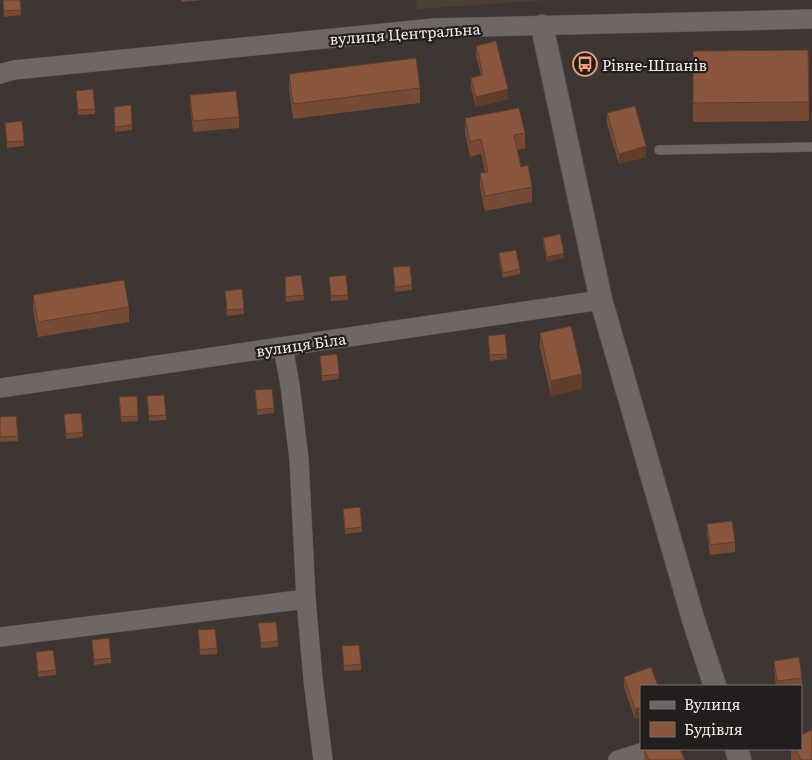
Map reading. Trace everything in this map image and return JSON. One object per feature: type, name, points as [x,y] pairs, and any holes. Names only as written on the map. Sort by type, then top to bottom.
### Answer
[{"type":"street","name":"вулиця Центральна","points":[[0,74],[14,70],[434,28],[812,19]]},
{"type":"street","points":[[542,26],[601,300],[694,622],[715,685]]},
{"type":"street","name":"вулиця Біла","points":[[0,388],[601,300]]},
{"type":"street","points":[[283,346],[299,459],[306,599],[323,760]]},
{"type":"street","points":[[0,637],[306,599]]},
{"type":"street","points":[[618,760],[650,750]]},
{"type":"lane","points":[[659,150],[812,147]]},
{"type":"shaded area","points":[[416,0],[549,0],[417,9]]},
{"type":"building","points":[[3,0],[20,0],[21,10],[4,11]]},
{"type":"building","points":[[496,41],[508,89],[476,97],[471,78],[483,75],[476,46]]},
{"type":"building","points":[[808,50],[809,102],[693,103],[693,51]]},
{"type":"building","points":[[416,58],[420,88],[293,104],[289,74]]},
{"type":"building","points":[[93,89],[95,109],[78,110],[76,91]]},
{"type":"building","points":[[236,91],[239,117],[193,121],[190,95]]},
{"type":"building","points":[[131,105],[132,125],[115,127],[114,107]]},
{"type":"building","points":[[635,106],[646,146],[619,154],[607,113]]},
{"type":"building","points":[[519,108],[525,133],[514,135],[521,167],[528,165],[532,187],[485,196],[480,173],[488,172],[481,139],[470,142],[465,118]]},
{"type":"building","points":[[22,121],[24,141],[7,142],[5,123]]},
{"type":"building","points":[[560,234],[564,253],[547,257],[543,238]]},
{"type":"building","points":[[516,250],[520,269],[503,273],[499,253]]},
{"type":"building","points":[[410,266],[412,285],[395,287],[393,267]]},
{"type":"building","points":[[301,275],[304,295],[286,297],[285,277]]},
{"type":"building","points":[[346,275],[348,295],[331,296],[329,277]]},
{"type":"building","points":[[124,280],[129,307],[38,322],[33,295]]},
{"type":"building","points":[[242,289],[244,309],[227,310],[225,291]]},
{"type":"building","points":[[571,326],[582,374],[551,381],[540,333]]},
{"type":"building","points":[[505,334],[507,354],[490,355],[488,336]]},
{"type":"building","points":[[337,354],[339,374],[322,376],[320,356]]},
{"type":"building","points":[[272,389],[274,408],[257,410],[255,390]]},
{"type":"building","points":[[164,395],[166,415],[149,416],[147,396]]},
{"type":"building","points":[[137,396],[138,416],[121,417],[119,397]]},
{"type":"building","points":[[81,413],[83,432],[66,434],[64,414]]},
{"type":"building","points":[[16,416],[18,436],[0,437],[0,417]]},
{"type":"building","points":[[360,507],[362,527],[345,529],[343,509]]},
{"type":"building","points":[[732,521],[735,542],[710,545],[707,524]]},
{"type":"building","points":[[276,622],[278,641],[261,643],[258,623]]},
{"type":"building","points":[[215,629],[217,648],[200,650],[198,630]]},
{"type":"building","points":[[109,638],[111,658],[94,660],[92,640]]},
{"type":"building","points":[[359,645],[361,664],[344,666],[342,646]]},
{"type":"building","points":[[53,650],[56,670],[38,672],[36,652]]},
{"type":"building","points":[[799,657],[802,678],[777,681],[774,661]]},
{"type":"building","points":[[651,667],[658,685],[640,685],[640,707],[635,709],[624,677]]},
{"type":"building","points":[[812,730],[812,760],[801,760],[796,750],[802,750],[802,735]]},
{"type":"building","points":[[644,750],[680,750],[685,760],[649,760]]},
{"type":"place","name":"Рівне-Шпанів","points":[[585,64]]}]
